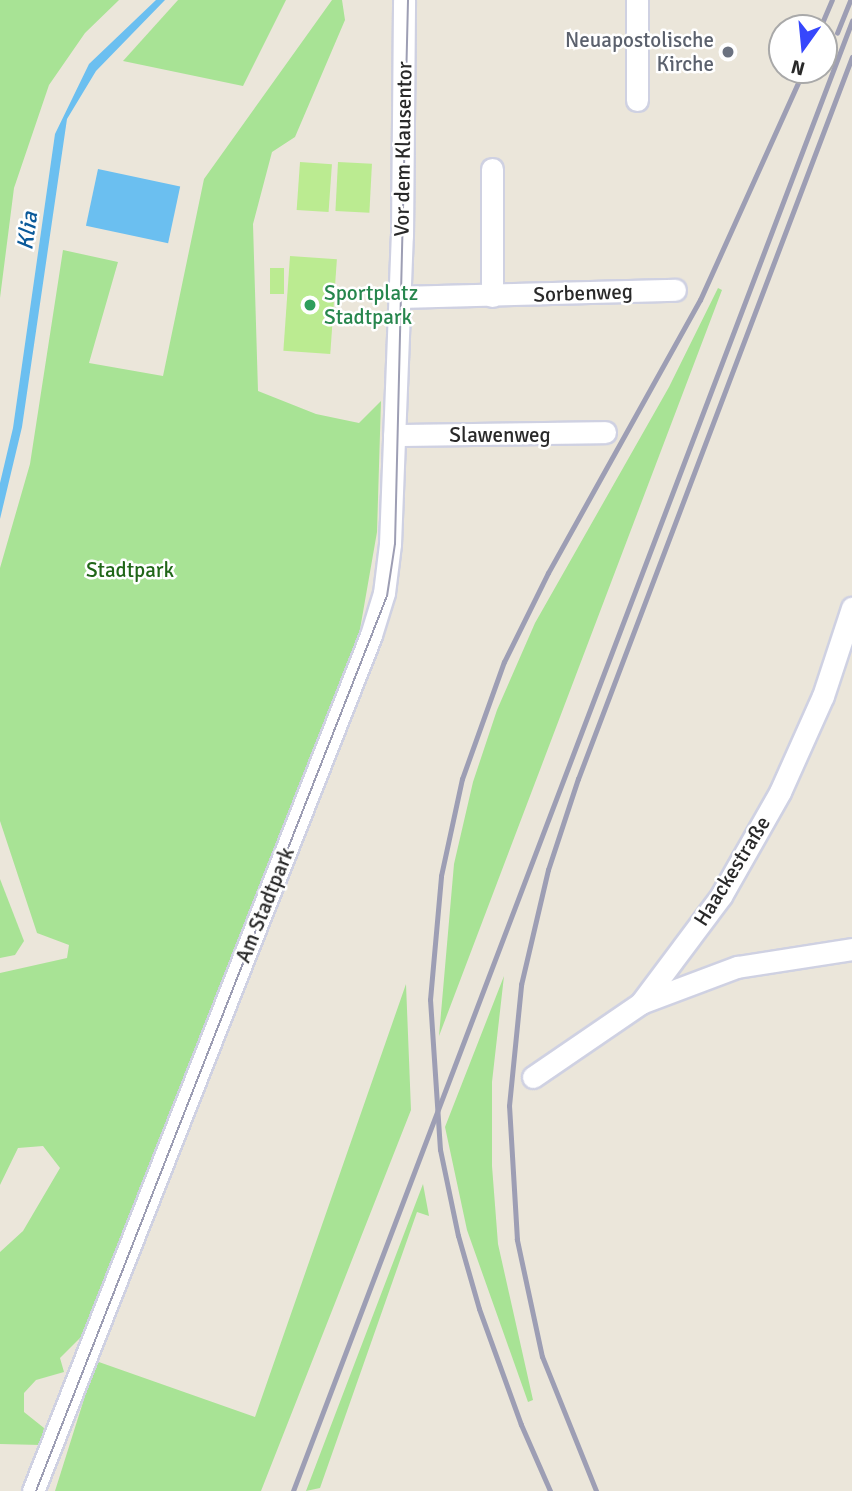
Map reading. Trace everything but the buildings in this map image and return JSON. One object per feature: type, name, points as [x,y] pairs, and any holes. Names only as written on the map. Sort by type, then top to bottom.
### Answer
[{"type":"street","name":"Vor dem Klausentor","points":[[400,297],[404,0]]},
{"type":"street","points":[[637,0],[637,100]]},
{"type":"street","points":[[492,169],[492,296]]},
{"type":"street","name":"Sorbenweg","points":[[400,297],[675,290]]},
{"type":"street","name":"Am Stadtpark","points":[[33,1491],[371,635],[388,569],[400,297]]},
{"type":"street","name":"Slawenweg","points":[[394,435],[606,432]]},
{"type":"street","name":"Haackestraße","points":[[533,1077],[641,1003],[721,896],[780,792],[822,696],[852,608]]},
{"type":"street","points":[[641,1003],[737,967],[852,949]]},
{"type":"green space","points":[[0,0],[119,0],[85,33],[49,85],[14,188],[0,298]]},
{"type":"green space","points":[[178,0],[286,0],[243,86],[123,61]]},
{"type":"green space","name":"Stadtpark","points":[[332,0],[342,0],[345,20],[295,137],[272,152],[253,224],[258,391],[316,414],[359,423],[381,401],[377,532],[359,635],[81,1337],[60,1358],[64,1372],[36,1380],[24,1393],[24,1412],[44,1428],[41,1445],[0,1444],[0,1252],[23,1231],[60,1168],[43,1146],[18,1148],[0,1185],[0,973],[67,958],[69,945],[37,933],[0,821],[0,568],[30,464],[63,250],[118,262],[89,363],[163,376],[204,179]]},
{"type":"green space","points":[[300,162],[332,164],[329,212],[297,210]]},
{"type":"green space","points":[[338,162],[372,164],[369,213],[335,211]]},
{"type":"green space","name":"Sportplatz Stadtpark","points":[[290,256],[337,259],[330,354],[283,351]]},
{"type":"green space","points":[[270,268],[284,268],[284,294],[270,294]]},
{"type":"green space","points":[[718,288],[722,290],[439,1036],[454,864],[473,782],[497,710],[535,623],[669,387]]},
{"type":"green space","points":[[0,879],[24,941],[15,955],[0,958]]},
{"type":"green space","points":[[504,976],[492,1082],[492,1166],[498,1244],[533,1400],[528,1402],[467,1230],[445,1127]]},
{"type":"green space","points":[[406,984],[411,1110],[261,1491],[55,1491],[96,1361],[255,1417]]},
{"type":"green space","points":[[423,1184],[429,1216],[417,1212],[320,1488],[306,1491]]},
{"type":"water","points":[[156,0],[165,0],[96,71],[67,119],[22,427],[0,519],[0,483],[13,428],[55,134],[89,64]]},
{"type":"water","points":[[98,169],[180,186],[168,243],[86,226]]},
{"type":"tram line","points":[[36,1491],[387,596],[395,544],[408,0]]},
{"type":"railway","points":[[826,14],[832,0]]},
{"type":"railway","points":[[838,30],[850,0]]},
{"type":"railway","points":[[293,1491],[852,21]]},
{"type":"railway","points":[[596,1491],[542,1357],[517,1240],[509,1106],[521,985],[548,870],[578,779],[852,57]]},
{"type":"railway","points":[[550,1491],[521,1425],[479,1309],[458,1236],[440,1150],[430,1000],[441,876],[462,779],[504,662],[548,573],[700,300],[798,84]]},
{"type":"place","name":"Neuapostolische Kirche","points":[[728,52]]},
{"type":"place","name":"Sportplatz Stadtpark","points":[[310,305]]},
{"type":"water label","name":"Klia","points":[[28,231]]}]
